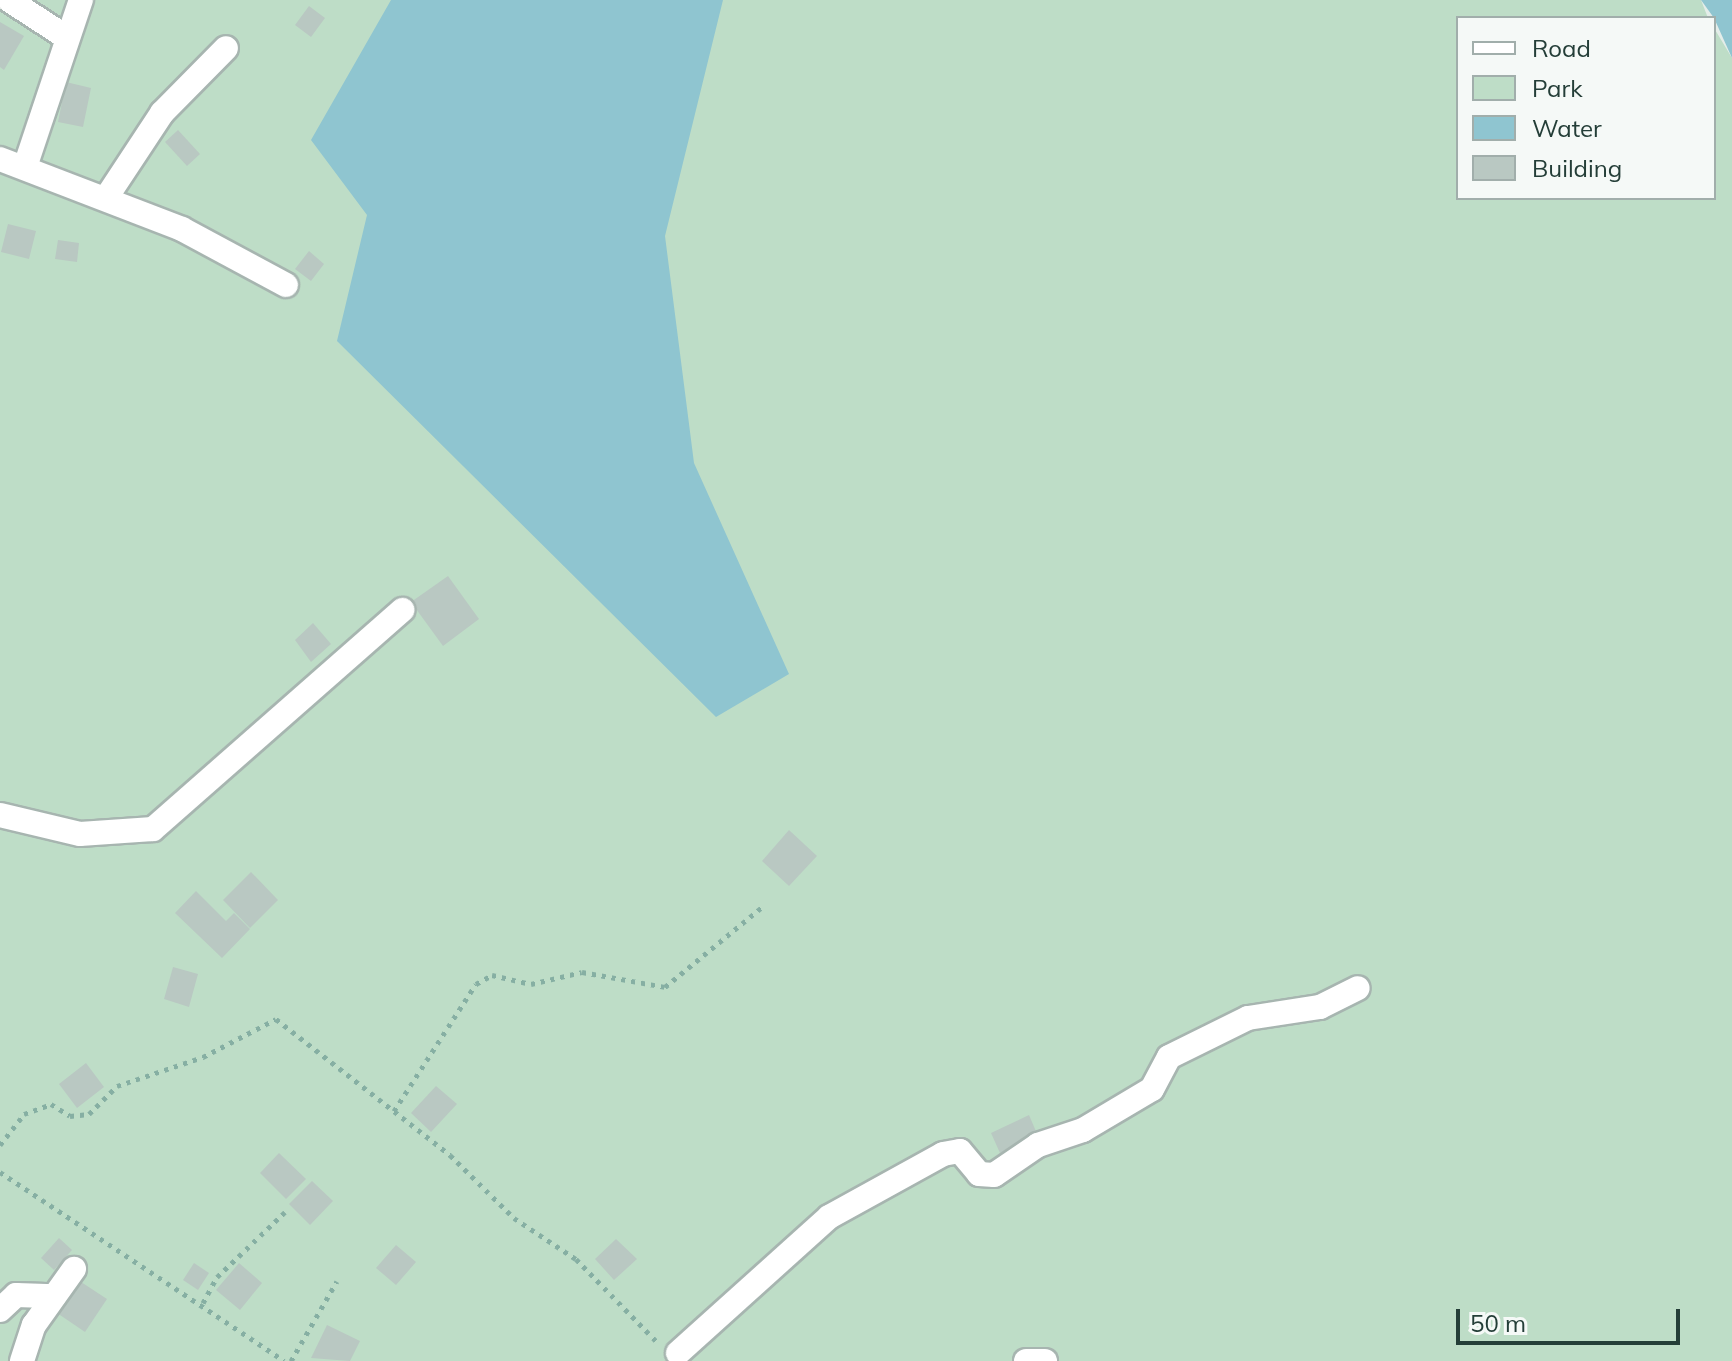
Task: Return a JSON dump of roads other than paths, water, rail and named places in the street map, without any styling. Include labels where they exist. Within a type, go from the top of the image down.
[{"type":"street","points":[[9,0],[66,37]]},
{"type":"street","points":[[26,164],[66,37],[81,0]]},
{"type":"street","points":[[106,198],[162,113],[226,48]]},
{"type":"street","points":[[0,159],[26,164],[106,198],[286,285]]},
{"type":"street","points":[[0,815],[80,834],[153,829],[402,610]]},
{"type":"street","points":[[672,1352],[829,1217],[943,1154],[960,1151],[979,1174],[994,1175],[1038,1145],[1083,1130],[1152,1089],[1169,1057],[1248,1018],[1320,1007],[1358,988]]},
{"type":"street","points":[[22,1361],[54,1296],[74,1269]]},
{"type":"street","points":[[0,1310],[16,1295],[54,1296]]},
{"type":"street","points":[[1026,1361],[1045,1361]]},
{"type":"water","points":[[391,0],[723,0],[665,236],[694,463],[789,674],[716,717],[337,341],[367,215],[311,140]]},
{"type":"water","points":[[1701,0],[1732,0],[1732,58],[1716,16],[1713,16]]}]
